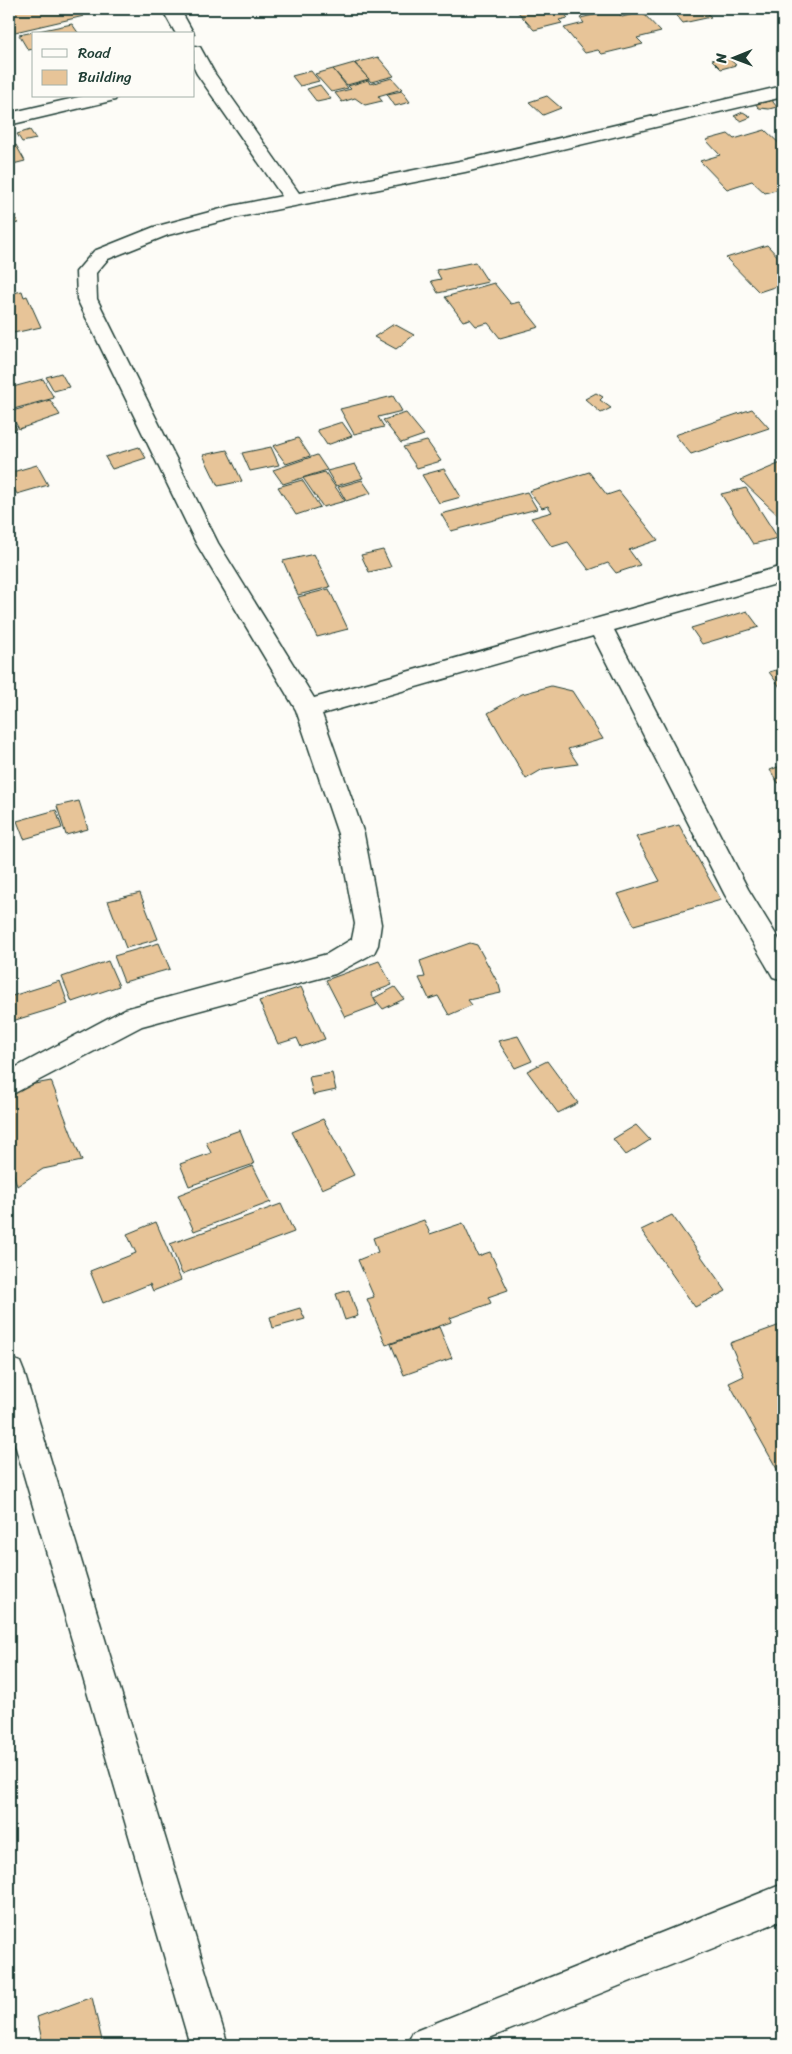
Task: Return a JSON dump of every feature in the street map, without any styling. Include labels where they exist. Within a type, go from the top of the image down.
[{"type":"street","points":[[172,9],[184,32]]},
{"type":"street","points":[[195,55],[200,75],[294,201]]},
{"type":"street","points":[[9,1084],[135,1017],[335,962],[365,946],[368,924],[351,834],[308,709],[207,543],[87,299],[86,272],[101,255],[161,231],[232,212],[464,166],[783,91]]},
{"type":"street","points":[[9,119],[99,98]]},
{"type":"street","points":[[308,709],[783,574]]},
{"type":"street","points":[[600,626],[738,894],[783,969]]},
{"type":"street","points":[[9,1372],[209,2045]]},
{"type":"street","points":[[426,2045],[783,1902]]},
{"type":"building","points":[[9,9],[79,9],[84,16],[15,32],[9,22]]},
{"type":"building","points":[[549,9],[552,13],[562,11],[568,18],[559,20],[562,23],[534,30],[517,11]]},
{"type":"building","points":[[585,9],[602,9],[603,11],[589,14]]},
{"type":"building","points":[[671,9],[719,9],[706,12],[711,17],[683,23]]},
{"type":"building","points":[[616,10],[622,17],[642,12],[661,32],[637,38],[643,44],[602,54],[598,50],[585,53],[564,28],[584,23],[580,18]]},
{"type":"building","points":[[72,24],[78,32],[33,32]]},
{"type":"building","points":[[32,32],[32,49],[28,50],[19,35]]},
{"type":"building","points":[[726,56],[736,65],[721,69],[712,60]]},
{"type":"building","points":[[378,57],[394,76],[371,82],[355,63]]},
{"type":"building","points":[[354,63],[369,79],[347,85],[333,69]]},
{"type":"building","points":[[333,69],[348,88],[331,92],[315,74]]},
{"type":"building","points":[[311,71],[319,81],[300,86],[292,76]]},
{"type":"building","points":[[392,78],[402,89],[378,96],[382,101],[365,105],[355,98],[342,102],[335,93],[351,89],[348,86],[368,80],[370,84]]},
{"type":"building","points":[[320,85],[331,99],[317,102],[307,89]]},
{"type":"building","points":[[402,91],[410,102],[395,106],[387,94]]},
{"type":"building","points":[[547,96],[561,108],[543,115],[529,102]]},
{"type":"building","points":[[773,99],[777,107],[769,109],[759,108],[753,101]]},
{"type":"building","points":[[743,112],[751,117],[741,121],[734,116]]},
{"type":"building","points":[[30,130],[36,139],[22,142],[17,134]]},
{"type":"building","points":[[765,130],[783,147],[783,188],[765,193],[752,181],[727,189],[700,161],[720,155],[706,140],[728,134],[734,139]]},
{"type":"building","points":[[16,145],[25,161],[9,165],[9,147]]},
{"type":"building","points":[[9,196],[18,223],[9,225]]},
{"type":"building","points":[[767,245],[783,262],[783,284],[759,292],[726,258]]},
{"type":"building","points":[[475,262],[488,282],[438,293],[431,281],[441,279],[436,270]]},
{"type":"building","points":[[494,283],[511,304],[519,302],[539,327],[500,338],[488,323],[476,326],[470,319],[463,321],[445,297]]},
{"type":"building","points":[[22,291],[24,297],[27,296],[41,327],[9,334],[9,294]]},
{"type":"building","points":[[394,324],[414,335],[396,349],[374,337]]},
{"type":"building","points":[[61,373],[69,387],[54,391],[46,377]]},
{"type":"building","points":[[43,379],[54,398],[10,410],[9,388]]},
{"type":"building","points":[[596,393],[603,397],[600,400],[611,408],[601,413],[585,399]]},
{"type":"building","points":[[393,396],[402,411],[378,417],[384,427],[354,434],[340,409]]},
{"type":"building","points":[[50,400],[60,415],[19,429],[9,412]]},
{"type":"building","points":[[752,409],[769,428],[691,454],[675,435]]},
{"type":"building","points":[[406,413],[424,435],[401,443],[383,420]]},
{"type":"building","points":[[9,416],[17,429],[9,433]]},
{"type":"building","points":[[342,422],[352,436],[327,445],[317,430]]},
{"type":"building","points":[[298,438],[310,456],[286,464],[273,446]]},
{"type":"building","points":[[427,441],[441,461],[417,468],[403,447]]},
{"type":"building","points":[[139,447],[146,458],[112,469],[105,457]]},
{"type":"building","points":[[271,447],[279,465],[250,471],[242,453]]},
{"type":"building","points":[[227,450],[242,481],[218,486],[203,455]]},
{"type":"building","points":[[317,455],[327,470],[283,484],[273,470]]},
{"type":"building","points":[[783,462],[783,520],[741,480]]},
{"type":"building","points":[[355,464],[363,478],[336,486],[327,471]]},
{"type":"building","points":[[37,465],[48,485],[17,494],[9,479],[9,473]]},
{"type":"building","points":[[444,469],[461,497],[439,503],[422,475]]},
{"type":"building","points":[[325,472],[345,501],[323,507],[303,478]]},
{"type":"building","points":[[589,472],[607,495],[619,491],[658,540],[629,550],[640,565],[616,573],[608,563],[589,570],[568,542],[552,547],[531,518],[552,512],[548,506],[542,508],[529,491]]},
{"type":"building","points":[[302,480],[320,507],[296,515],[278,487]]},
{"type":"building","points":[[362,480],[371,493],[346,501],[338,487]]},
{"type":"building","points":[[746,488],[778,538],[753,544],[721,494]]},
{"type":"building","points":[[527,492],[537,509],[451,531],[441,514]]},
{"type":"building","points":[[383,550],[391,567],[369,572],[361,555]]},
{"type":"building","points":[[314,554],[330,587],[298,595],[283,561]]},
{"type":"building","points":[[329,589],[348,629],[317,637],[298,597]]},
{"type":"building","points":[[747,611],[759,627],[702,644],[691,628]]},
{"type":"building","points":[[783,668],[783,691],[769,672]]},
{"type":"building","points":[[551,686],[572,691],[603,739],[568,749],[578,764],[543,769],[526,779],[488,713],[522,694]]},
{"type":"building","points":[[783,765],[783,781],[778,783],[770,770]]},
{"type":"building","points":[[79,801],[88,829],[66,835],[57,806]]},
{"type":"building","points":[[56,810],[62,828],[24,839],[17,821]]},
{"type":"building","points":[[679,825],[721,900],[634,925],[618,894],[660,881],[636,837]]},
{"type":"building","points":[[140,893],[158,939],[126,948],[108,901]]},
{"type":"building","points":[[159,943],[170,969],[124,982],[114,956]]},
{"type":"building","points":[[470,943],[477,945],[499,985],[501,993],[468,1000],[472,1005],[449,1015],[438,996],[429,999],[419,978],[425,977],[420,961]]},
{"type":"building","points":[[108,961],[119,986],[72,1002],[62,977]]},
{"type":"building","points":[[379,961],[392,985],[371,993],[377,1005],[345,1017],[326,980]]},
{"type":"building","points":[[60,981],[68,1004],[9,1022],[9,997]]},
{"type":"building","points":[[301,987],[325,1039],[301,1047],[297,1038],[278,1044],[259,1001]]},
{"type":"building","points":[[395,987],[404,999],[383,1009],[374,998]]},
{"type":"building","points":[[518,1036],[532,1061],[515,1068],[498,1041]]},
{"type":"building","points":[[547,1061],[578,1103],[558,1113],[527,1071]]},
{"type":"building","points":[[332,1073],[336,1090],[313,1095],[309,1077]]},
{"type":"building","points":[[51,1081],[82,1161],[43,1169],[17,1186],[9,1158],[9,1094],[13,1088]]},
{"type":"building","points":[[323,1119],[354,1175],[322,1189],[292,1132]]},
{"type":"building","points":[[636,1125],[650,1140],[626,1155],[613,1139]]},
{"type":"building","points":[[240,1130],[254,1164],[189,1186],[180,1164],[211,1153],[206,1142]]},
{"type":"building","points":[[253,1166],[271,1202],[194,1231],[178,1195]]},
{"type":"building","points":[[281,1204],[294,1232],[182,1274],[170,1244]]},
{"type":"building","points":[[672,1215],[726,1291],[695,1307],[641,1230]]},
{"type":"building","points":[[424,1220],[430,1234],[463,1223],[478,1256],[490,1252],[508,1290],[488,1297],[491,1303],[450,1318],[451,1322],[386,1345],[367,1299],[374,1297],[358,1260],[378,1252],[373,1238]]},
{"type":"building","points":[[156,1222],[181,1280],[153,1291],[150,1284],[103,1303],[90,1271],[136,1253],[127,1234]]},
{"type":"building","points":[[349,1290],[358,1316],[345,1320],[336,1294]]},
{"type":"building","points":[[300,1308],[305,1319],[273,1328],[270,1317]]},
{"type":"building","points":[[783,1324],[783,1480],[729,1383],[744,1376],[730,1343]]},
{"type":"building","points":[[439,1327],[452,1358],[404,1375],[391,1344]]},
{"type":"building","points":[[92,1997],[103,2045],[43,2045],[37,2017]]}]
